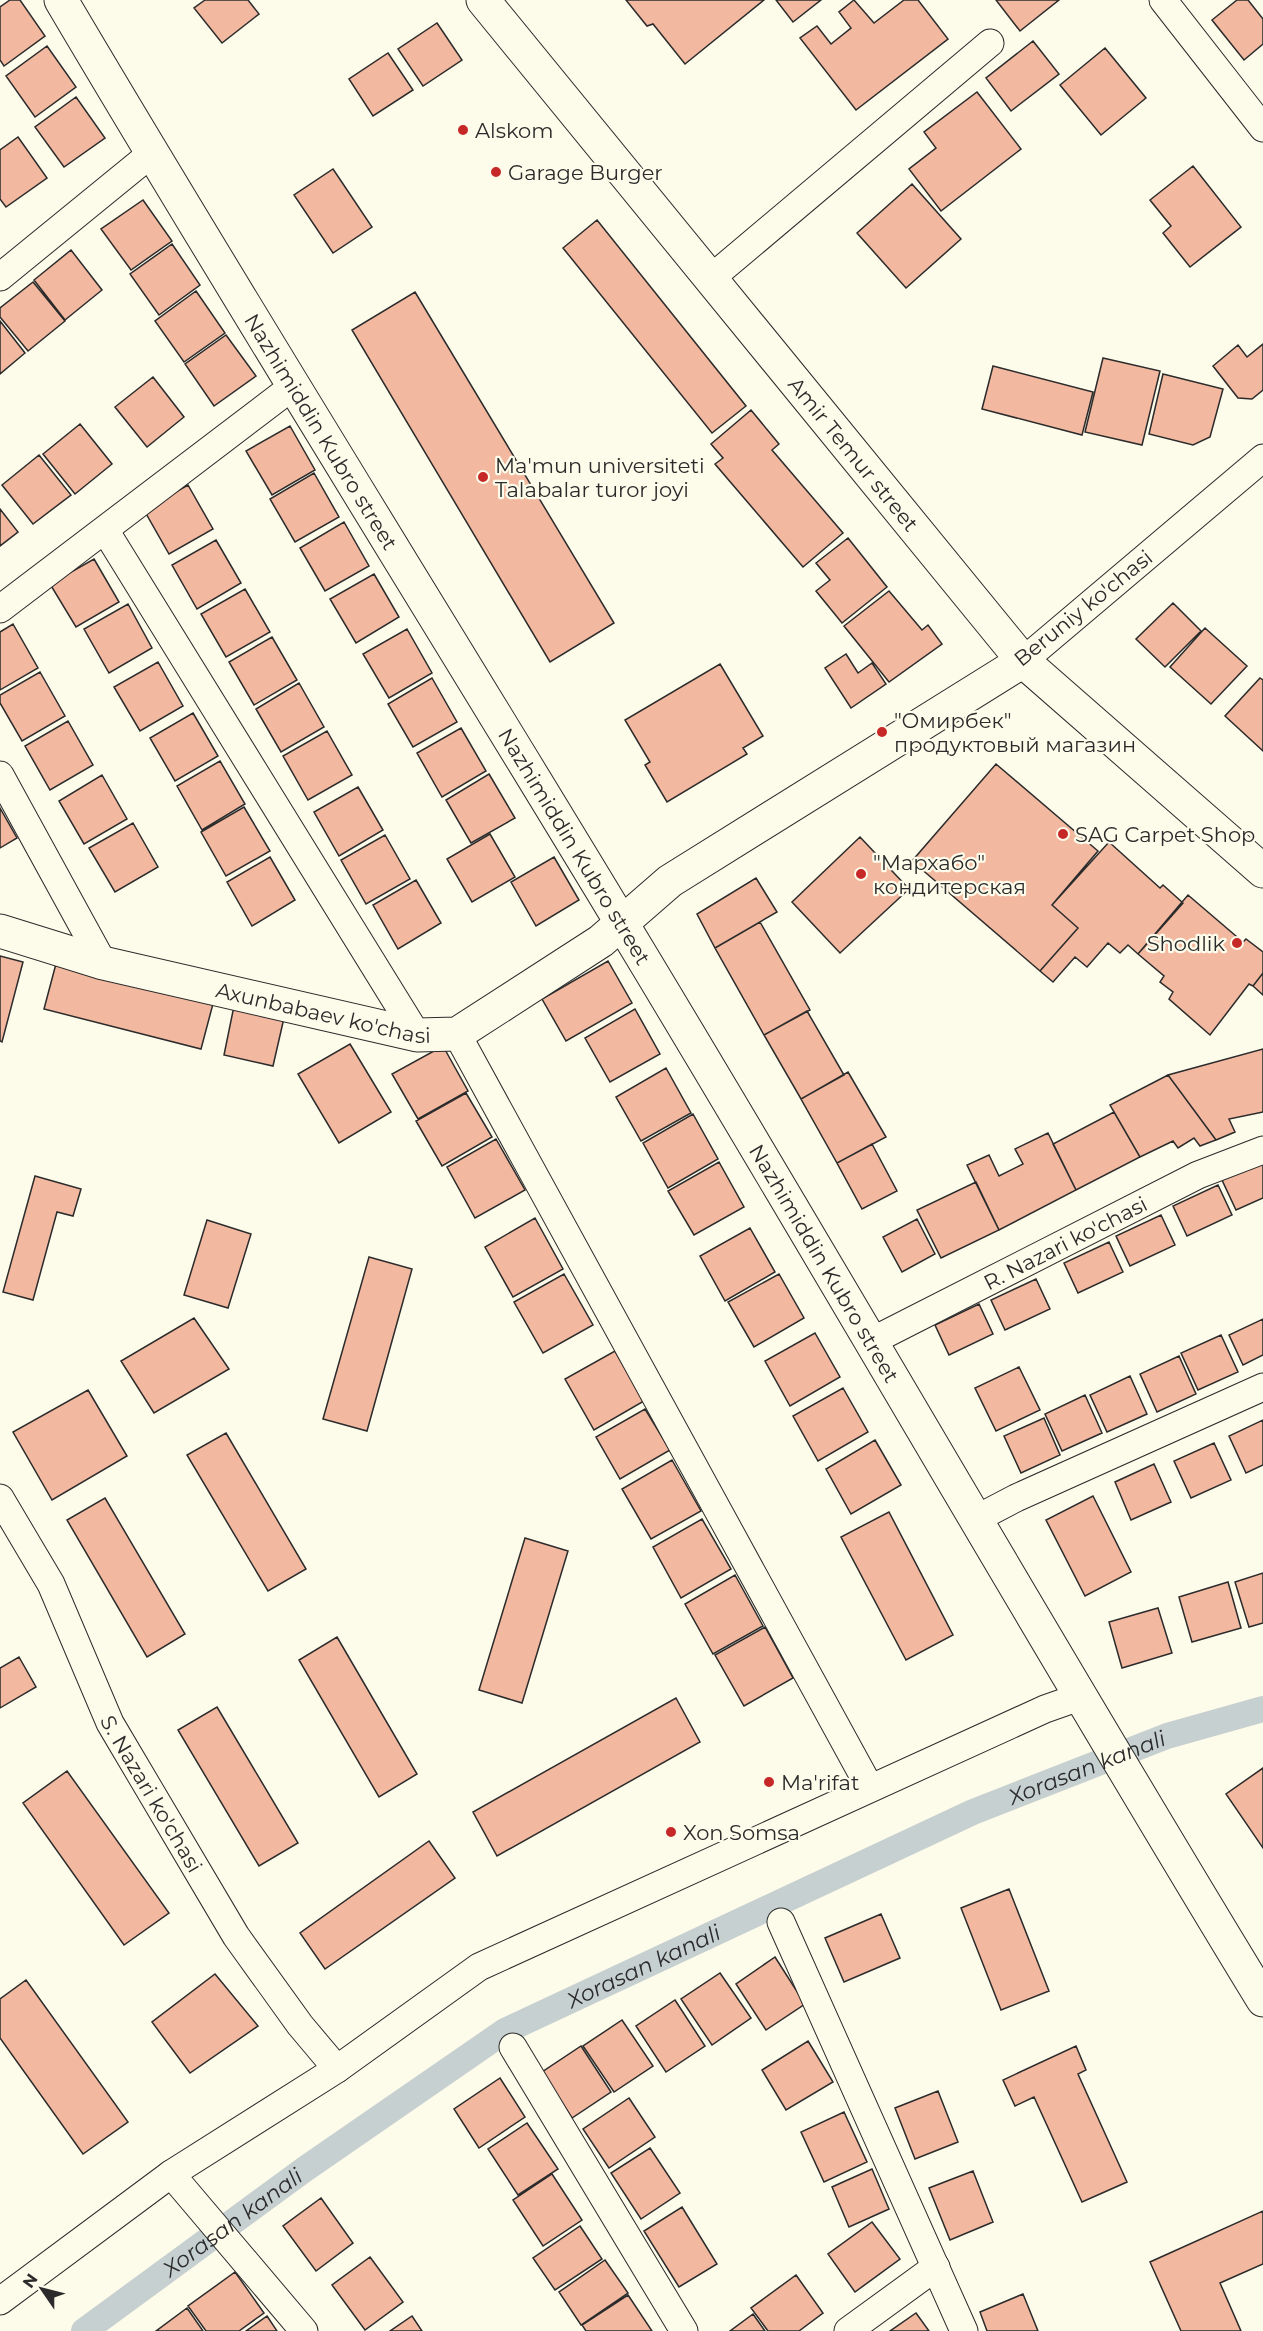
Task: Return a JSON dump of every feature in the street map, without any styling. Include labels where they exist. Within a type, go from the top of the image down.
[{"type":"main road","name":"Nazhimiddin Kubro street","points":[[61,0],[292,387],[622,923],[974,1520],[1082,1696],[1126,1776],[1263,2000]]},
{"type":"main road","name":"Amir Temur street","points":[[483,0],[1023,661],[1263,871]]},
{"type":"main road","name":"Beruniy ko'chasi","points":[[622,923],[670,881],[1023,661]]},
{"type":"main road","name":"Axunbabaev ko'chasi","points":[[0,931],[103,963],[417,1035],[457,1034],[601,941],[622,923]]},
{"type":"street","points":[[1163,0],[1263,128]]},
{"type":"street","points":[[711,279],[990,43]]},
{"type":"street","points":[[0,277],[152,153]]},
{"type":"street","points":[[0,609],[292,387]]},
{"type":"street","name":"Beruniy ko'chasi","points":[[1023,661],[1263,458]]},
{"type":"street","points":[[105,530],[417,1035]]},
{"type":"street","points":[[0,775],[103,963]]},
{"type":"street","points":[[457,1034],[870,1788]]},
{"type":"street","name":"R. Nazari ko'chasi","points":[[870,1342],[1198,1174],[1263,1150]]},
{"type":"street","points":[[974,1520],[1027,1493],[1263,1387]]},
{"type":"street","name":"S. Nazari ko'chasi","points":[[0,1498],[51,1584],[110,1723],[134,1764],[236,1936],[300,2025],[338,2069]]},
{"type":"street","points":[[0,2301],[171,2174],[338,2069],[479,1966],[1045,1709],[1082,1696]]},
{"type":"street","points":[[781,1922],[964,2331]]},
{"type":"street","points":[[513,2047],[684,2331]]},
{"type":"street","points":[[171,2174],[304,2331]]},
{"type":"street","points":[[848,2331],[936,2267]]},
{"type":"building","points":[[10,0],[20,0],[45,36],[4,66],[0,60],[0,7]]},
{"type":"building","points":[[205,0],[248,0],[259,14],[222,43],[194,8]]},
{"type":"building","points":[[626,0],[764,0],[685,64],[653,24],[647,26]]},
{"type":"building","points":[[776,0],[821,0],[793,22]]},
{"type":"building","points":[[854,0],[874,23],[904,0],[918,0],[948,39],[856,110],[800,38],[817,26],[831,44],[851,28],[839,12]]},
{"type":"building","points":[[996,0],[1059,0],[1020,31]]},
{"type":"building","points":[[1237,0],[1248,0],[1263,19],[1263,44],[1244,60],[1212,20]]},
{"type":"building","points":[[437,23],[462,60],[423,86],[398,49]]},
{"type":"building","points":[[1033,41],[1059,74],[1011,111],[986,78]]},
{"type":"building","points":[[47,46],[76,87],[35,117],[6,76]]},
{"type":"building","points":[[1105,48],[1146,98],[1101,135],[1060,85]]},
{"type":"building","points":[[388,53],[413,90],[373,116],[349,79]]},
{"type":"building","points":[[977,92],[1021,149],[941,211],[909,169],[936,148],[924,132]]},
{"type":"building","points":[[76,97],[105,138],[64,167],[35,127]]},
{"type":"building","points":[[18,137],[47,178],[6,207],[0,199],[0,150]]},
{"type":"building","points":[[1193,166],[1241,227],[1190,267],[1163,233],[1171,226],[1150,200]]},
{"type":"building","points":[[333,169],[372,227],[333,253],[294,195]]},
{"type":"building","points":[[912,184],[961,239],[906,288],[857,233]]},
{"type":"building","points":[[143,200],[172,241],[131,270],[101,229]]},
{"type":"building","points":[[597,220],[746,406],[712,433],[563,248]]},
{"type":"building","points":[[172,244],[200,285],[159,315],[130,274]]},
{"type":"building","points":[[71,250],[102,290],[65,320],[34,280]]},
{"type":"building","points":[[33,282],[65,321],[28,351],[0,317],[0,308]]},
{"type":"building","points":[[196,291],[225,333],[184,362],[155,321]]},
{"type":"building","name":"Ma'mun universiteti Talabalar turor joyi","points":[[415,292],[614,623],[550,662],[352,330]]},
{"type":"building","points":[[0,321],[25,353],[0,374]]},
{"type":"building","points":[[226,335],[256,376],[214,406],[185,364]]},
{"type":"building","points":[[1263,344],[1263,390],[1252,399],[1238,398],[1213,366],[1238,345],[1247,357]]},
{"type":"building","points":[[1103,358],[1160,371],[1142,445],[1085,432]]},
{"type":"building","points":[[993,366],[1093,392],[1082,435],[982,409]]},
{"type":"building","points":[[1163,374],[1223,389],[1210,437],[1193,445],[1149,434]]},
{"type":"building","points":[[153,377],[184,417],[147,447],[115,407]]},
{"type":"building","points":[[751,410],[779,444],[772,450],[843,533],[803,567],[715,464],[723,458],[711,444]]},
{"type":"building","points":[[80,424],[112,464],[75,494],[43,454]]},
{"type":"building","points":[[290,426],[315,470],[272,495],[246,451]]},
{"type":"building","points":[[39,455],[71,495],[33,524],[2,485]]},
{"type":"building","points":[[314,473],[339,517],[295,542],[270,499]]},
{"type":"building","points":[[188,485],[213,529],[169,554],[144,510]]},
{"type":"building","points":[[0,509],[18,532],[0,546]]},
{"type":"building","points":[[344,522],[369,566],[325,591],[300,548]]},
{"type":"building","points":[[848,538],[887,587],[842,623],[816,591],[830,580],[816,563]]},
{"type":"building","points":[[216,540],[241,583],[197,609],[172,565]]},
{"type":"building","points":[[94,559],[119,602],[76,627],[50,584]]},
{"type":"building","points":[[374,574],[399,617],[356,643],[330,599]]},
{"type":"building","points":[[245,589],[270,632],[226,657],[201,614]]},
{"type":"building","points":[[889,591],[922,630],[928,625],[942,644],[889,682],[844,626]]},
{"type":"building","points":[[1173,603],[1201,631],[1165,667],[1136,639]]},
{"type":"building","points":[[128,604],[152,648],[109,673],[84,629]]},
{"type":"building","points":[[13,624],[38,668],[0,690],[0,632]]},
{"type":"building","points":[[1205,628],[1247,666],[1211,704],[1170,667]]},
{"type":"building","points":[[407,629],[432,673],[389,698],[363,654]]},
{"type":"building","points":[[272,637],[297,680],[254,705],[229,662]]},
{"type":"building","points":[[846,654],[858,673],[872,663],[886,684],[851,708],[825,668]]},
{"type":"building","points":[[158,662],[183,706],[140,731],[114,687]]},
{"type":"building","points":[[720,664],[763,736],[743,748],[747,754],[667,802],[645,765],[650,762],[625,720]]},
{"type":"building","points":[[40,672],[65,716],[22,741],[0,703],[0,695]]},
{"type":"building","points":[[432,678],[457,722],[413,747],[388,704]]},
{"type":"building","points":[[1260,678],[1263,680],[1263,751],[1225,716]]},
{"type":"building","points":[[299,683],[324,727],[281,752],[256,709]]},
{"type":"building","points":[[193,713],[218,756],[175,781],[150,738]]},
{"type":"building","points":[[68,721],[93,765],[50,790],[25,746]]},
{"type":"building","points":[[461,728],[486,771],[442,797],[417,753]]},
{"type":"building","points":[[327,731],[352,775],[308,800],[283,756]]},
{"type":"building","points":[[220,761],[245,804],[202,830],[177,786]]},
{"type":"building","points":[[996,764],[1098,851],[1052,905],[1078,928],[1040,971],[912,861]]},
{"type":"building","points":[[489,774],[515,818],[471,843],[446,800]]},
{"type":"building","points":[[102,775],[127,819],[84,844],[59,801]]},
{"type":"building","points":[[358,787],[383,830],[339,856],[314,812]]},
{"type":"building","points":[[244,807],[270,851],[226,876],[201,832]]},
{"type":"building","points":[[0,808],[17,838],[0,848]]},
{"type":"building","points":[[133,823],[158,867],[115,892],[89,848]]},
{"type":"building","points":[[490,834],[515,877],[472,902],[447,859]]},
{"type":"building","points":[[385,835],[410,879],[366,904],[341,860]]},
{"type":"building","points":[[860,837],[909,889],[840,953],[792,902]]},
{"type":"building","points":[[1109,842],[1160,888],[1163,885],[1183,903],[1138,954],[1128,945],[1120,953],[1108,943],[1087,967],[1075,957],[1053,982],[1040,971],[1078,928],[1052,905]]},
{"type":"building","points":[[270,857],[295,900],[252,926],[227,882]]},
{"type":"building","points":[[554,857],[579,900],[536,926],[511,882]]},
{"type":"building","points":[[756,878],[777,912],[715,948],[697,914]]},
{"type":"building","points":[[416,880],[441,923],[398,949],[373,905]]},
{"type":"building","points":[[1188,895],[1243,942],[1246,939],[1263,952],[1263,973],[1253,986],[1249,984],[1210,1035],[1169,999],[1173,992],[1160,982],[1164,976],[1138,954]]},
{"type":"building","points":[[760,922],[810,1010],[764,1035],[715,948]]},
{"type":"building","points":[[0,956],[23,962],[2,1042],[0,1041]]},
{"type":"building","points":[[57,960],[214,1000],[201,1049],[44,1009]]},
{"type":"building","points":[[608,961],[632,1003],[566,1041],[542,999]]},
{"type":"building","points":[[1263,973],[1263,995],[1253,986]]},
{"type":"building","points":[[234,1006],[284,1018],[273,1066],[224,1055]]},
{"type":"building","points":[[635,1009],[660,1054],[610,1082],[585,1038]]},
{"type":"building","points":[[807,1011],[844,1075],[801,1099],[764,1035]]},
{"type":"building","points":[[350,1044],[391,1112],[339,1143],[298,1074]]},
{"type":"building","points":[[443,1046],[468,1091],[418,1119],[392,1074]]},
{"type":"building","points":[[1263,1049],[1263,1112],[1229,1119],[1235,1132],[1216,1140],[1168,1075]]},
{"type":"building","points":[[666,1068],[691,1113],[641,1141],[616,1097]]},
{"type":"building","points":[[848,1072],[886,1137],[837,1163],[801,1099]]},
{"type":"building","points":[[1168,1075],[1216,1140],[1200,1146],[1194,1138],[1178,1148],[1173,1141],[1140,1157],[1110,1105]]},
{"type":"building","points":[[466,1093],[492,1137],[442,1166],[416,1121]]},
{"type":"building","points":[[1114,1112],[1140,1157],[1076,1190],[1053,1144]]},
{"type":"building","points":[[693,1114],[718,1159],[668,1188],[643,1143]]},
{"type":"building","points":[[1048,1133],[1076,1190],[999,1230],[967,1165],[989,1155],[999,1176],[1023,1164],[1015,1149]]},
{"type":"building","points":[[496,1139],[525,1190],[475,1218],[447,1167]]},
{"type":"building","points":[[872,1144],[897,1191],[862,1209],[837,1163]]},
{"type":"building","points":[[1263,1161],[1263,1198],[1236,1210],[1222,1180]]},
{"type":"building","points":[[719,1162],[744,1207],[694,1235],[668,1191]]},
{"type":"building","points":[[35,1176],[81,1189],[73,1216],[57,1212],[33,1300],[3,1292]]},
{"type":"building","points":[[976,1182],[999,1230],[941,1258],[917,1210]]},
{"type":"building","points":[[1218,1185],[1232,1215],[1187,1236],[1173,1206]]},
{"type":"building","points":[[1161,1215],[1175,1245],[1130,1266],[1116,1236]]},
{"type":"building","points":[[535,1218],[563,1269],[513,1297],[485,1247]]},
{"type":"building","points":[[917,1219],[935,1254],[902,1272],[883,1237]]},
{"type":"building","points":[[207,1220],[251,1234],[228,1308],[184,1295]]},
{"type":"building","points":[[750,1228],[775,1272],[725,1301],[700,1256]]},
{"type":"building","points":[[1109,1242],[1123,1272],[1078,1293],[1064,1263]]},
{"type":"building","points":[[369,1257],[412,1269],[367,1431],[323,1419]]},
{"type":"building","points":[[564,1274],[593,1325],[543,1353],[514,1302]]},
{"type":"building","points":[[779,1274],[804,1318],[754,1347],[728,1302]]},
{"type":"building","points":[[1036,1279],[1050,1309],[1005,1330],[991,1300]]},
{"type":"building","points":[[979,1304],[993,1334],[949,1355],[935,1325]]},
{"type":"building","points":[[194,1318],[229,1369],[154,1413],[121,1361]]},
{"type":"building","points":[[1263,1319],[1263,1355],[1243,1365],[1229,1335]]},
{"type":"building","points":[[815,1333],[840,1377],[790,1406],[765,1361]]},
{"type":"building","points":[[1221,1335],[1238,1372],[1198,1390],[1181,1353]]},
{"type":"building","points":[[615,1351],[644,1401],[594,1430],[565,1379]]},
{"type":"building","points":[[1179,1356],[1196,1394],[1157,1412],[1140,1374]]},
{"type":"building","points":[[1019,1367],[1040,1410],[996,1431],[975,1388]]},
{"type":"building","points":[[1130,1376],[1147,1414],[1107,1432],[1090,1395]]},
{"type":"building","points":[[843,1388],[868,1432],[818,1461],[793,1416]]},
{"type":"building","points":[[88,1390],[127,1456],[52,1500],[13,1432]]},
{"type":"building","points":[[1085,1395],[1102,1433],[1062,1451],[1045,1414]]},
{"type":"building","points":[[645,1409],[670,1450],[620,1479],[596,1437]]},
{"type":"building","points":[[1044,1418],[1060,1455],[1021,1473],[1004,1436]]},
{"type":"building","points":[[1263,1420],[1263,1465],[1246,1473],[1229,1436]]},
{"type":"building","points":[[226,1433],[306,1569],[268,1591],[187,1455]]},
{"type":"building","points":[[875,1440],[901,1485],[851,1514],[826,1469]]},
{"type":"building","points":[[1214,1443],[1231,1480],[1191,1498],[1174,1461]]},
{"type":"building","points":[[672,1460],[701,1511],[651,1539],[622,1489]]},
{"type":"building","points":[[1154,1464],[1171,1502],[1131,1520],[1115,1482]]},
{"type":"building","points":[[1093,1496],[1131,1572],[1085,1596],[1046,1520]]},
{"type":"building","points":[[105,1498],[185,1634],[147,1657],[67,1520]]},
{"type":"building","points":[[889,1512],[953,1635],[906,1660],[841,1537]]},
{"type":"building","points":[[702,1519],[731,1569],[681,1598],[653,1547]]},
{"type":"building","points":[[525,1538],[568,1551],[522,1703],[479,1690]]},
{"type":"building","points":[[1263,1573],[1263,1623],[1249,1627],[1235,1582]]},
{"type":"building","points":[[735,1575],[763,1626],[713,1654],[685,1604]]},
{"type":"building","points":[[1228,1582],[1241,1628],[1192,1642],[1179,1597]]},
{"type":"building","points":[[1158,1608],[1172,1653],[1122,1668],[1109,1622]]},
{"type":"building","points":[[765,1627],[793,1678],[744,1706],[715,1655]]},
{"type":"building","points":[[337,1637],[417,1774],[379,1797],[299,1660]]},
{"type":"building","points":[[19,1657],[36,1687],[0,1708],[0,1668]]},
{"type":"building","points":[[676,1698],[700,1742],[497,1856],[473,1812]]},
{"type":"building","points":[[217,1707],[298,1843],[259,1866],[178,1730]]},
{"type":"building","points":[[1263,1768],[1263,1848],[1226,1794]]},
{"type":"building","points":[[67,1771],[169,1913],[124,1945],[23,1803]]},
{"type":"building","points":[[429,1841],[455,1878],[325,1969],[300,1933]]},
{"type":"building","points":[[1009,1889],[1049,1991],[1001,2010],[961,1908]]},
{"type":"building","points":[[881,1914],[900,1958],[844,1982],[825,1938]]},
{"type":"building","points":[[775,1957],[805,2004],[766,2030],[736,1984]]},
{"type":"building","points":[[720,1973],[751,2018],[712,2045],[681,1999]]},
{"type":"building","points":[[215,1974],[258,2026],[190,2073],[152,2022]]},
{"type":"building","points":[[26,1980],[128,2122],[83,2154],[0,2038],[0,1999]]},
{"type":"building","points":[[675,2000],[705,2046],[666,2072],[636,2026]]},
{"type":"building","points":[[622,2020],[653,2066],[614,2092],[583,2046]]},
{"type":"building","points":[[808,2041],[833,2082],[786,2110],[762,2070]]},
{"type":"building","points":[[581,2046],[611,2092],[572,2118],[542,2072]]},
{"type":"building","points":[[1076,2046],[1086,2070],[1078,2074],[1127,2182],[1082,2202],[1034,2097],[1015,2106],[1003,2080]]},
{"type":"building","points":[[500,2078],[525,2117],[479,2148],[454,2109]]},
{"type":"building","points":[[938,2091],[958,2142],[915,2159],[895,2108]]},
{"type":"building","points":[[629,2098],[655,2137],[609,2168],[583,2129]]},
{"type":"building","points":[[844,2112],[867,2162],[824,2182],[801,2132]]},
{"type":"building","points":[[527,2123],[558,2169],[518,2195],[488,2149]]},
{"type":"building","points":[[650,2148],[680,2193],[641,2219],[611,2173]]},
{"type":"building","points":[[872,2169],[889,2209],[849,2227],[832,2187]]},
{"type":"building","points":[[973,2171],[993,2222],[950,2240],[929,2188]]},
{"type":"building","points":[[552,2174],[582,2220],[543,2246],[513,2200]]},
{"type":"building","points":[[321,2198],[353,2243],[316,2271],[283,2226]]},
{"type":"building","points":[[682,2207],[717,2264],[679,2287],[644,2231]]},
{"type":"building","points":[[1263,2211],[1263,2264],[1220,2283],[1241,2331],[1181,2331],[1150,2262]]},
{"type":"building","points":[[872,2222],[900,2259],[855,2292],[828,2254]]},
{"type":"building","points":[[580,2226],[602,2259],[555,2290],[533,2258]]},
{"type":"building","points":[[370,2257],[403,2302],[365,2330],[332,2285]]},
{"type":"building","points":[[605,2260],[628,2293],[581,2325],[559,2292]]},
{"type":"building","points":[[235,2272],[264,2313],[239,2331],[206,2331],[188,2306]]},
{"type":"building","points":[[796,2275],[823,2313],[799,2331],[768,2331],[751,2308]]},
{"type":"building","points":[[1023,2294],[1038,2331],[987,2331],[980,2312]]},
{"type":"building","points":[[628,2295],[652,2331],[586,2331],[582,2325]]},
{"type":"building","points":[[187,2308],[203,2331],[156,2331]]},
{"type":"building","points":[[916,2313],[929,2331],[890,2331]]},
{"type":"building","points":[[753,2314],[765,2331],[730,2331]]},
{"type":"building","points":[[267,2316],[277,2331],[246,2331]]},
{"type":"building","points":[[412,2316],[422,2331],[390,2331]]},
{"type":"waterway","name":"Xorasan kanali","points":[[84,2331],[305,2169],[505,2031],[973,1812],[1167,1736],[1263,1709]]},
{"type":"place","name":"Alskom","points":[[463,130]]},
{"type":"place","name":"Garage Burger","points":[[496,172]]},
{"type":"place","name":"Ma'mun universiteti Talabalar turor joyi","points":[[483,477]]},
{"type":"place","name":"\"Омирбек\" продуктовый магазин","points":[[882,732]]},
{"type":"place","name":"SAG Carpet Shop","points":[[1063,834]]},
{"type":"place","name":"\"Мархабо\" кондитерская","points":[[861,874]]},
{"type":"place","name":"Shodlik","points":[[1237,943]]},
{"type":"place","name":"Ma'rifat","points":[[769,1782]]},
{"type":"place","name":"Xon Somsa","points":[[671,1832]]}]
